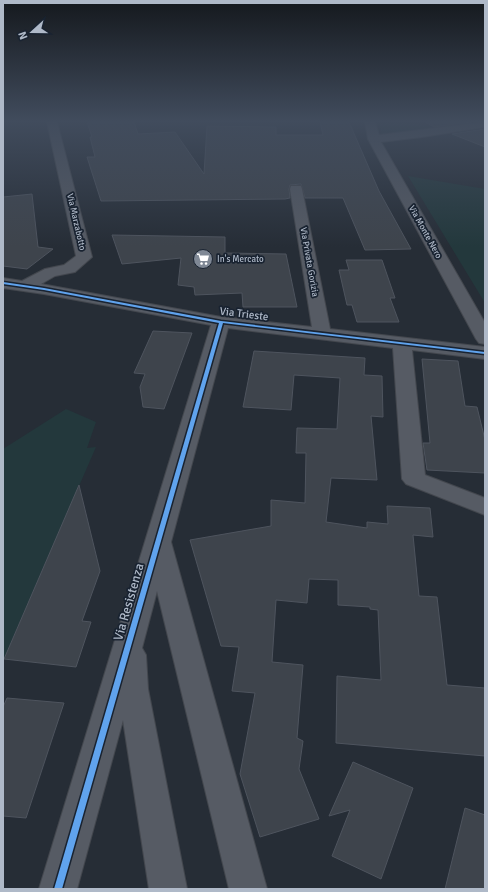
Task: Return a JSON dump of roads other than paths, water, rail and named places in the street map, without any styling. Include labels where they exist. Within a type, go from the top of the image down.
[{"type":"street","name":"Via Marzabotto","points":[[62,164],[84,257],[69,269]]},
{"type":"street","name":"Via Monte Nero","points":[[388,164],[485,339]]},
{"type":"street","name":"Via Privata Gorizia","points":[[296,189],[322,334]]},
{"type":"street","points":[[24,286],[50,272],[69,269],[74,275],[68,293]]},
{"type":"street","name":"Via Trieste","points":[[3,283],[68,293],[221,322],[485,353]]},
{"type":"street","name":"Via Resistenza","points":[[58,889],[221,322]]},
{"type":"street","points":[[402,343],[414,479],[485,507]]},
{"type":"street","points":[[158,542],[248,889]]},
{"type":"street","name":"Via Resistenza","points":[[130,639],[133,689],[168,889]]},
{"type":"place","name":"In's Mercato","points":[[203,259]]}]
